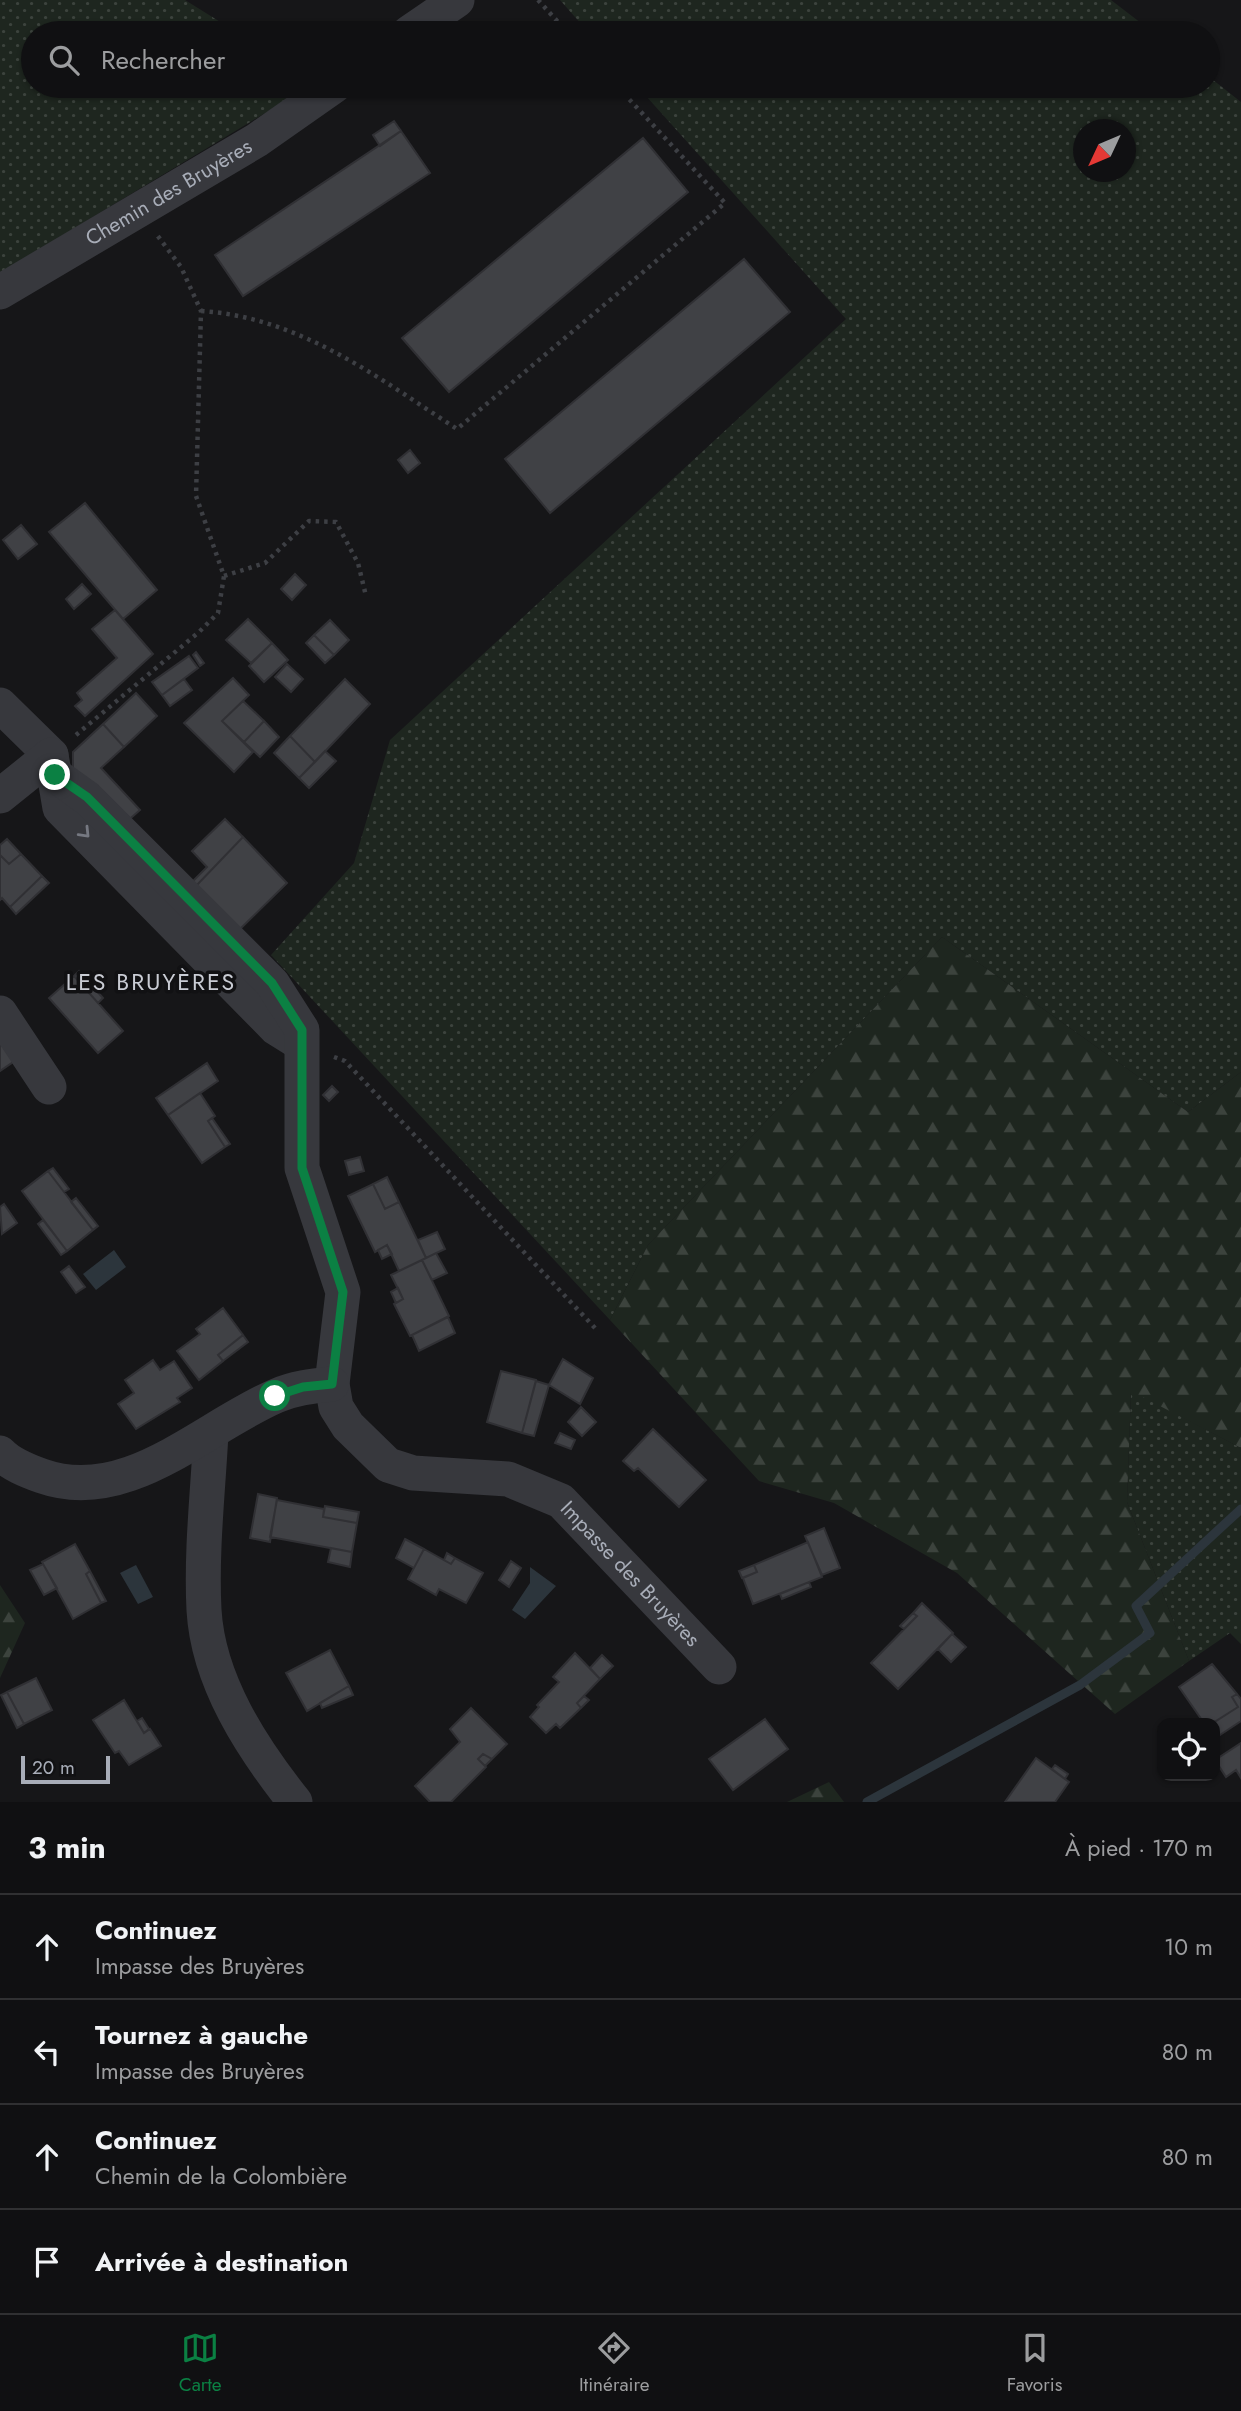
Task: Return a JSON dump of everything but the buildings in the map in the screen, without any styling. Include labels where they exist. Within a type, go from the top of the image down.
[{"type":"street","points":[[426,21],[457,0]]},
{"type":"street","name":"Chemin des Bruyères","points":[[0,292],[257,140],[317,98]]},
{"type":"street","points":[[0,705],[53,765],[60,808],[276,1028],[304,1045]]},
{"type":"street","points":[[0,796],[53,765]]},
{"type":"street","points":[[0,1013],[49,1087]]},
{"type":"street","name":"Impasse des Bruyères","points":[[304,1045],[302,1168],[343,1292],[332,1384],[336,1407],[348,1426],[388,1465],[413,1474],[508,1479],[561,1501],[719,1667]]},
{"type":"street","points":[[0,1453],[33,1473],[64,1484],[100,1482],[130,1474],[211,1433],[275,1396],[303,1387],[332,1384]]},
{"type":"street","points":[[211,1433],[204,1612],[212,1655],[246,1732],[295,1802]]},
{"type":"path","points":[[538,0],[558,21]]},
{"type":"path","points":[[201,311],[229,313],[299,333],[457,429],[725,203],[628,98]]},
{"type":"path","points":[[53,765],[150,672],[218,613],[224,576],[197,496],[201,311],[181,267],[139,212]]},
{"type":"path","points":[[224,576],[265,563],[309,521],[336,522],[358,563],[366,596]]},
{"type":"path","points":[[304,1045],[345,1061],[595,1328]]},
{"type":"green space","points":[[0,0],[185,0],[219,21],[21,21],[21,98],[290,98],[0,273]]},
{"type":"green space","points":[[560,0],[1111,0],[1138,21],[578,21]]},
{"type":"green space","points":[[1220,85],[1241,102],[1241,1072],[1188,1112],[942,937],[648,1245],[610,1320],[271,955],[354,863],[390,740],[846,319],[648,98],[1220,98]]},
{"type":"green space","points":[[942,937],[1188,1112],[1241,1072],[1241,1448],[1131,1391],[1127,1502],[1189,1661],[1115,1714],[957,1573],[834,1503],[759,1481],[610,1320],[648,1245]]},
{"type":"green space","points":[[1131,1390],[1241,1448],[1241,1644],[1230,1633],[1189,1661],[1127,1502]]},
{"type":"green space","points":[[0,1585],[25,1623],[0,1678]]},
{"type":"green space","points":[[829,1782],[844,1802],[787,1802]]},
{"type":"shaded area","points":[[114,1250],[126,1267],[96,1290],[83,1274]]},
{"type":"shaded area","points":[[136,1565],[153,1597],[138,1604],[120,1573]]},
{"type":"shaded area","points":[[530,1567],[556,1586],[525,1619],[512,1610],[530,1583]]},
{"type":"waterway","points":[[867,1802],[1080,1685],[1150,1633],[1136,1606],[1241,1509]]},
{"type":"district","name":"LES BRUYÈRES","points":[[151,982]]},
{"type":"route","points":[[55,775],[87,797],[272,983],[302,1030],[302,1168],[343,1292],[332,1384],[303,1387],[275,1396]]}]
